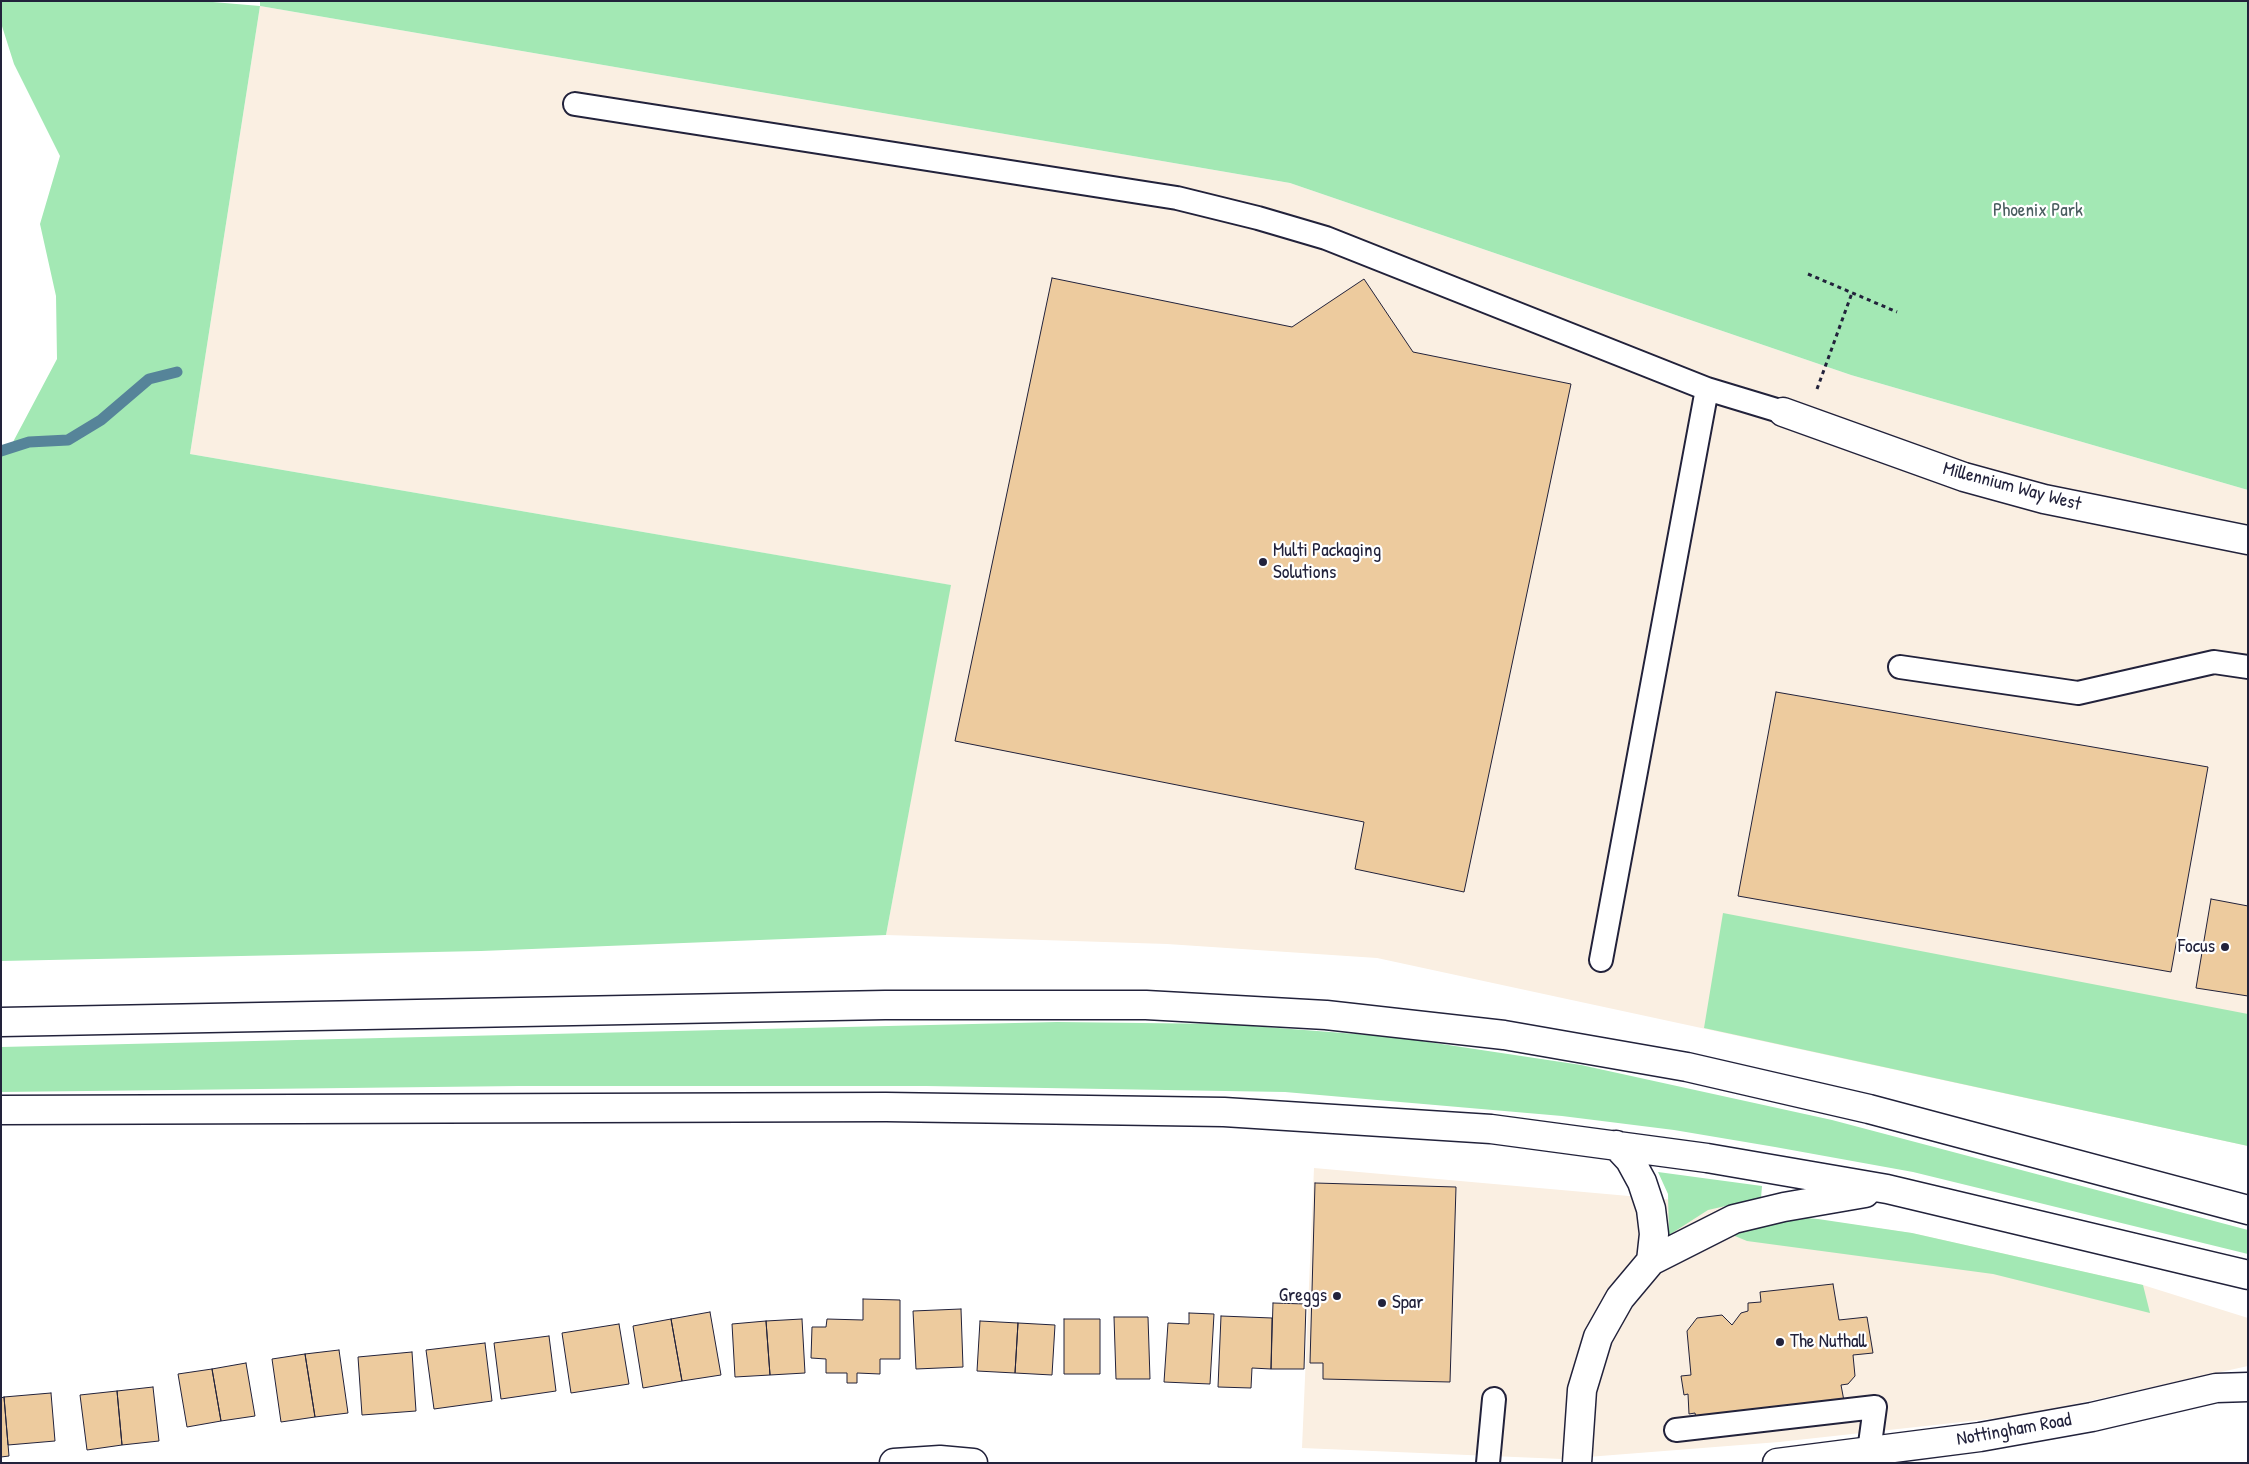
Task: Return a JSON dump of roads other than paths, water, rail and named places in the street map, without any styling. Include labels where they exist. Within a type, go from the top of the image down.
[{"type":"main road","name":"Millennium Way West","points":[[1794,416],[1964,477],[2044,499],[2248,540]]},
{"type":"main road","points":[[1,1022],[885,1005],[1146,1005],[1326,1015],[1504,1034],[1686,1067],[1868,1109],[2248,1210]]},
{"type":"main road","points":[[1,1110],[886,1107],[1224,1112],[1491,1129],[1707,1158],[1887,1189],[2248,1275]]},
{"type":"main road","points":[[1616,1145],[1630,1160],[1642,1182],[1651,1209],[1654,1234],[1651,1261]]},
{"type":"main road","points":[[1577,1463],[1582,1390],[1598,1337],[1620,1298],[1651,1261],[1734,1219],[1784,1207],[1887,1189]]},
{"type":"main road","name":"Nottingham Road","points":[[1777,1463],[1980,1437],[2092,1417],[2216,1388],[2248,1387]]},
{"type":"main road","points":[[894,1463],[974,1463]]},
{"type":"lane","points":[[575,104],[1176,198],[1258,218],[1334,241],[1707,389],[1794,416]]},
{"type":"lane","points":[[1600,960],[1707,389]]},
{"type":"lane","points":[[1900,667],[2078,693],[2214,662],[2248,667]]},
{"type":"lane","points":[[1488,1463],[1494,1399]]},
{"type":"lane","points":[[1676,1430],[1875,1407],[1869,1451]]},
{"type":"waterway","points":[[1,451],[29,442],[68,440],[101,420],[149,379],[177,372]]},
{"type":"place","name":"Multi Packaging Solutions","points":[[1263,562]]},
{"type":"place","name":"Focus","points":[[2225,947]]},
{"type":"place","name":"Greggs","points":[[1337,1296]]},
{"type":"place","name":"Spar","points":[[1382,1303]]},
{"type":"place","name":"The Nuthall","points":[[1780,1342]]},
{"type":"park label","name":"Phoenix Park","points":[[2038,211]]}]
